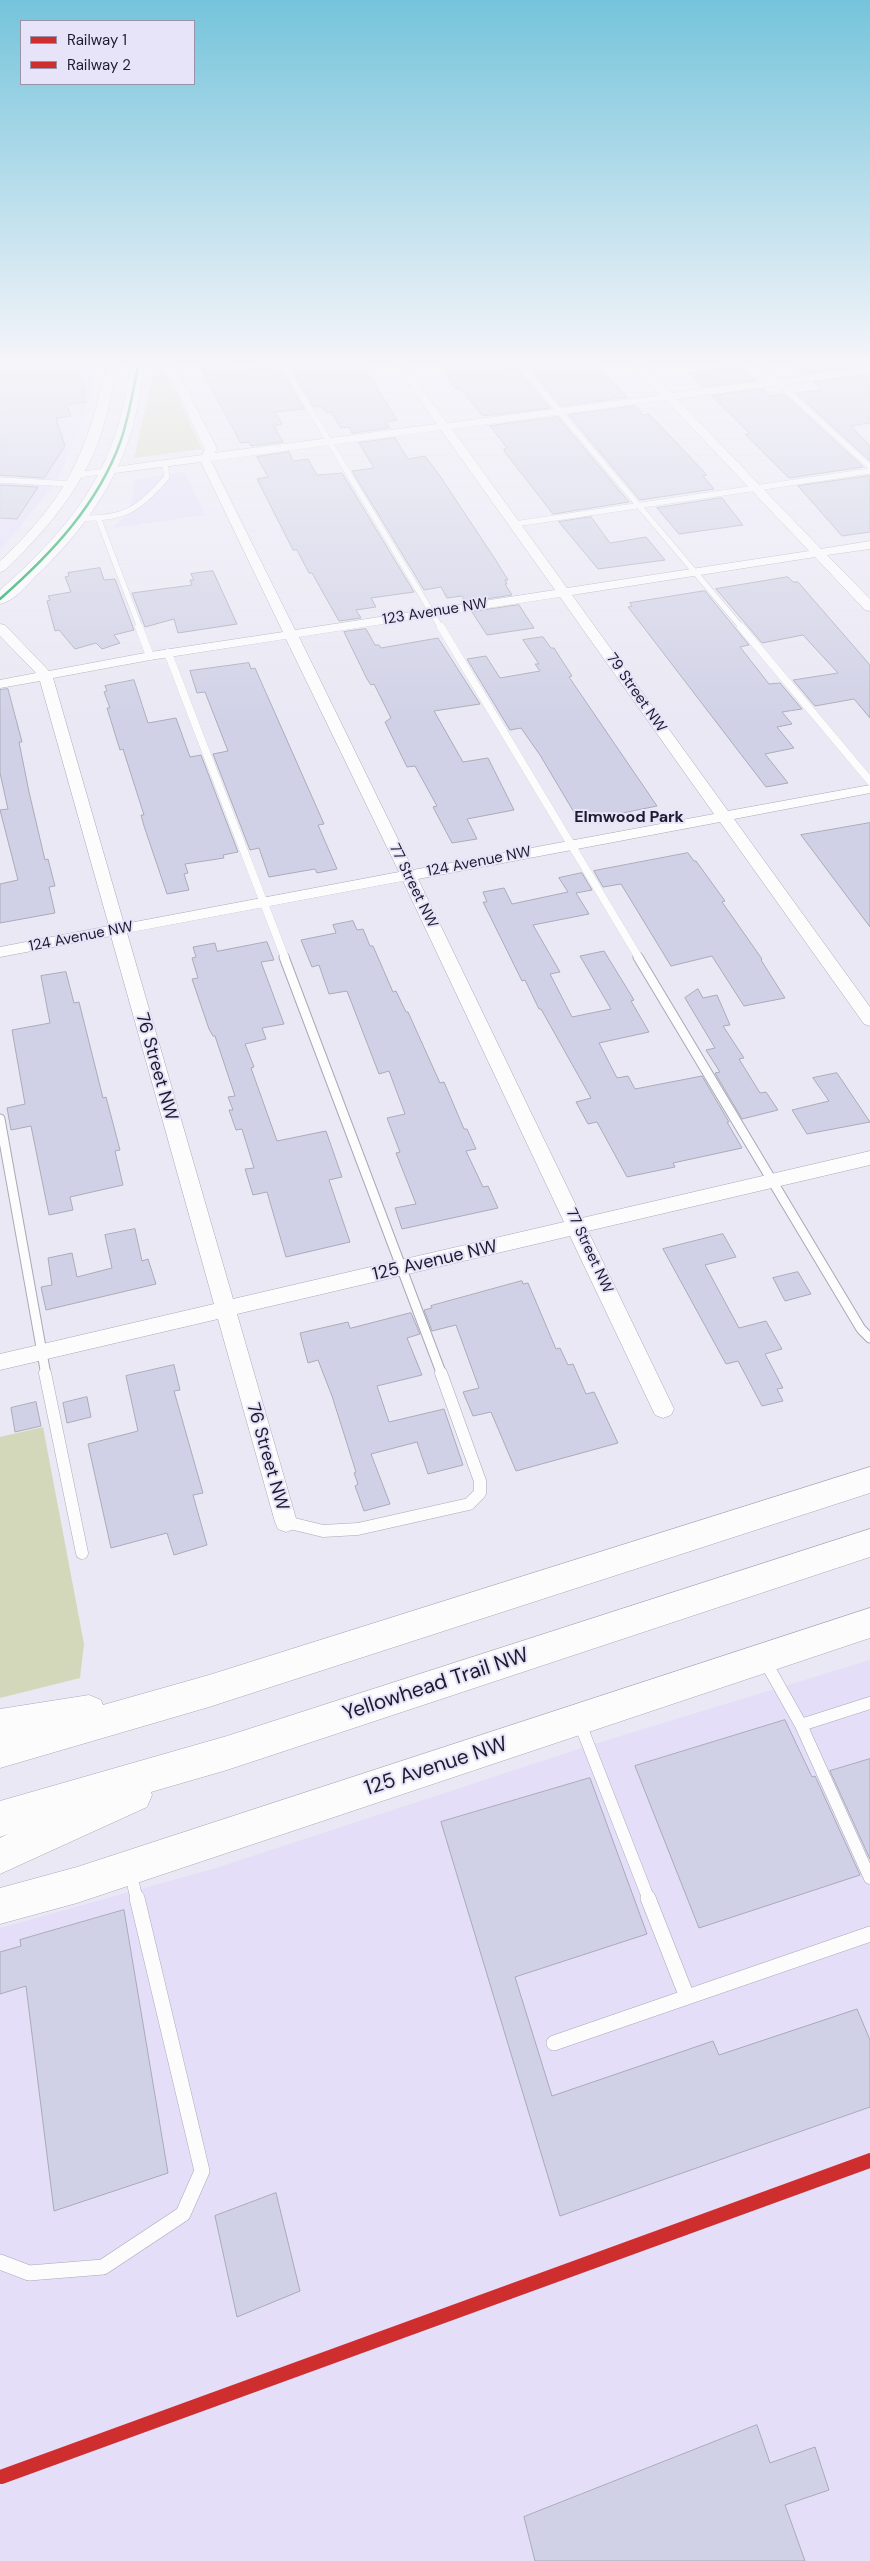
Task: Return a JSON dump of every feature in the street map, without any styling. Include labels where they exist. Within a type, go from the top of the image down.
[{"type":"main road","points":[[0,600],[55,546],[77,518],[98,486]]},
{"type":"main road","points":[[0,1751],[209,1691],[868,1480]]},
{"type":"main road","name":"Yellowhead Trail NW","points":[[0,1819],[227,1754],[870,1542]]},
{"type":"main road","name":"125 Avenue NW","points":[[0,1906],[129,1868],[870,1624]]},
{"type":"main road","points":[[0,1725],[209,1691]]},
{"type":"main road","points":[[0,1856],[227,1754]]},
{"type":"street","points":[[0,568],[43,523],[70,486]]},
{"type":"street","name":"77 Street NW","points":[[217,486],[253,562],[291,634],[408,875],[663,1409]]},
{"type":"street","name":"79 Street NW","points":[[487,486],[870,1020]]},
{"type":"street","points":[[754,486],[870,607]]},
{"type":"street","name":"123 Avenue NW","points":[[0,684],[45,674],[168,653],[870,545]]},
{"type":"street","name":"76 Street NW","points":[[0,628],[45,674],[286,1522]]},
{"type":"street","name":"124 Avenue NW","points":[[0,952],[870,789]]},
{"type":"street","name":"125 Avenue NW","points":[[0,1362],[870,1158]]},
{"type":"lane","points":[[77,518],[99,520],[129,513],[140,508],[160,486]]},
{"type":"lane","points":[[355,486],[861,1329],[870,1338]]},
{"type":"lane","points":[[621,486],[870,781]]},
{"type":"lane","points":[[515,524],[773,486]]},
{"type":"lane","points":[[99,520],[150,656]]},
{"type":"lane","points":[[168,653],[403,1268],[480,1481],[480,1492],[469,1504],[358,1529],[324,1531],[286,1522]]},
{"type":"lane","points":[[0,1119],[41,1352],[82,1553]]},
{"type":"lane","points":[[764,1659],[801,1726],[870,1878]]},
{"type":"lane","points":[[801,1726],[870,1703]]},
{"type":"lane","points":[[578,1719],[687,1997]]},
{"type":"lane","points":[[0,2262],[29,2273],[103,2267],[182,2214],[202,2170],[129,1868]]},
{"type":"lane","points":[[554,2043],[870,1934]]},
{"type":"shaded area","points":[[0,486],[53,486],[0,551]]},
{"type":"shaded area","points":[[134,486],[191,486],[205,515],[112,528],[129,513]]},
{"type":"shaded area","points":[[870,1660],[870,2102],[498,2235],[870,2103],[870,2561],[0,2561],[0,1928],[216,1868],[591,1745]]},
{"type":"green space","points":[[43,1427],[84,1644],[80,1678],[0,1698],[0,1437]]},
{"type":"building","points":[[0,486],[38,487],[17,519],[0,518]]},
{"type":"building","points":[[260,486],[350,486],[414,592],[371,598],[376,607],[356,610],[361,618],[339,621],[312,573],[309,573],[297,550],[293,550]]},
{"type":"building","points":[[361,486],[446,486],[508,580],[505,580],[507,584],[505,584],[512,595],[466,602],[462,596],[447,598],[441,587],[424,590]]},
{"type":"building","points":[[531,486],[615,486],[629,502],[553,514]]},
{"type":"building","points":[[628,486],[711,486],[714,489],[640,500]]},
{"type":"building","points":[[798,486],[870,486],[870,532],[842,536]]},
{"type":"building","points":[[722,498],[743,525],[679,534],[657,508]]},
{"type":"building","points":[[591,517],[610,543],[646,537],[665,560],[598,569],[559,522]]},
{"type":"building","points":[[100,568],[104,580],[115,579],[134,630],[114,635],[120,643],[102,649],[96,643],[75,649],[59,630],[55,631],[47,601],[50,600],[48,596],[71,592],[65,577],[69,576],[68,573]]},
{"type":"building","points":[[213,571],[237,624],[178,633],[174,619],[145,627],[132,593],[192,585],[190,580],[194,580],[191,574]]},
{"type":"building","points":[[788,577],[793,582],[798,582],[870,665],[870,718],[854,699],[815,706],[793,680],[838,673],[803,635],[762,643],[716,589]]},
{"type":"building","points":[[705,591],[749,645],[740,647],[769,684],[780,683],[802,709],[782,712],[792,724],[777,727],[794,748],[765,754],[788,783],[766,787],[628,607],[632,606],[630,603]]},
{"type":"building","points":[[519,605],[534,628],[487,635],[472,612]]},
{"type":"building","points":[[366,629],[375,645],[379,645],[381,648],[438,638],[480,704],[434,711],[463,762],[488,758],[514,810],[467,819],[477,839],[452,843],[433,807],[437,806],[415,766],[407,767],[385,722],[391,718],[374,684],[371,685],[367,679],[344,632]]},
{"type":"building","points":[[543,637],[551,648],[554,648],[572,676],[569,677],[657,806],[583,821],[581,818],[578,819],[540,755],[521,728],[510,730],[467,659],[486,656],[500,678],[540,671],[535,664],[539,664],[523,640]]},
{"type":"building","points":[[249,663],[251,669],[255,668],[324,824],[318,825],[337,869],[317,873],[315,869],[269,877],[259,848],[250,850],[213,754],[228,751],[205,692],[197,693],[190,671]]},
{"type":"building","points":[[134,680],[148,723],[176,718],[190,757],[201,755],[238,852],[223,855],[224,858],[185,864],[188,873],[184,874],[189,890],[167,894],[144,826],[141,815],[144,815],[123,749],[120,750],[107,708],[110,708],[104,692],[107,691],[105,686]]},
{"type":"building","points":[[8,689],[22,742],[19,742],[45,860],[48,859],[55,886],[49,887],[55,913],[0,923],[0,884],[18,880],[0,810],[8,809],[0,773],[0,690]]},
{"type":"building","points":[[870,823],[870,927],[801,835]]},
{"type":"building","points":[[688,853],[725,901],[722,902],[762,959],[785,998],[744,1006],[712,956],[671,966],[621,884],[603,887],[594,871]]},
{"type":"building","points":[[582,873],[592,890],[576,893],[589,914],[533,925],[560,972],[550,974],[572,1017],[611,1009],[580,956],[604,951],[634,1000],[631,1001],[649,1032],[599,1043],[617,1078],[628,1076],[635,1089],[702,1076],[742,1148],[673,1163],[675,1167],[627,1177],[597,1122],[588,1124],[576,1102],[591,1098],[541,1009],[539,1009],[525,980],[522,981],[483,902],[487,902],[483,892],[504,888],[512,904],[568,892],[559,878]]},
{"type":"building","points":[[353,921],[357,930],[363,929],[370,946],[373,946],[393,992],[396,991],[406,1012],[408,1012],[440,1083],[444,1082],[464,1129],[467,1129],[476,1149],[466,1151],[483,1187],[488,1186],[498,1208],[402,1229],[395,1208],[416,1204],[396,1153],[400,1152],[387,1118],[405,1114],[389,1071],[379,1074],[347,991],[329,994],[319,965],[312,967],[301,940],[336,933],[333,925]]},
{"type":"building","points":[[267,942],[274,960],[261,962],[284,1024],[262,1028],[266,1039],[245,1044],[254,1067],[251,1068],[277,1141],[326,1131],[342,1177],[329,1180],[350,1242],[286,1257],[267,1192],[253,1195],[245,1169],[254,1168],[242,1129],[236,1130],[229,1110],[233,1110],[228,1097],[235,1096],[215,1036],[213,1036],[209,1029],[192,979],[198,978],[192,958],[196,957],[193,947],[215,943],[217,951]]},
{"type":"building","points":[[66,972],[74,1003],[79,1002],[103,1098],[106,1097],[120,1150],[115,1151],[123,1185],[70,1197],[73,1210],[49,1215],[31,1126],[11,1130],[7,1108],[25,1104],[12,1030],[50,1023],[41,976]]},
{"type":"building","points":[[698,989],[703,998],[717,995],[730,1025],[723,1026],[744,1058],[739,1059],[760,1093],[766,1092],[778,1110],[742,1119],[715,1073],[720,1072],[706,1050],[715,1048],[685,998]]},
{"type":"building","points":[[837,1073],[870,1122],[807,1134],[792,1110],[829,1101],[813,1078]]},
{"type":"building","points":[[135,1229],[142,1261],[148,1259],[156,1284],[46,1310],[41,1287],[52,1285],[48,1258],[72,1253],[77,1277],[112,1268],[105,1235]]},
{"type":"building","points":[[723,1234],[736,1257],[705,1265],[739,1328],[766,1321],[782,1349],[765,1354],[783,1388],[777,1389],[783,1401],[762,1406],[738,1361],[726,1364],[663,1249]]},
{"type":"building","points":[[798,1272],[811,1294],[785,1301],[773,1278]]},
{"type":"building","points":[[522,1281],[523,1284],[528,1283],[556,1349],[560,1348],[568,1365],[573,1364],[586,1394],[594,1392],[618,1443],[516,1471],[491,1412],[473,1416],[463,1392],[479,1388],[456,1325],[432,1331],[424,1310],[432,1308],[431,1306]]},
{"type":"building","points":[[411,1313],[420,1334],[407,1338],[422,1375],[377,1386],[389,1422],[444,1409],[463,1465],[428,1474],[417,1442],[371,1454],[390,1504],[364,1511],[355,1486],[358,1484],[354,1473],[356,1472],[332,1396],[318,1360],[308,1363],[300,1333],[348,1322],[350,1328]]},
{"type":"building","points":[[174,1365],[180,1390],[174,1391],[203,1493],[193,1495],[207,1545],[174,1555],[167,1533],[111,1548],[88,1444],[138,1431],[126,1376]]},
{"type":"building","points":[[87,1397],[91,1417],[67,1423],[63,1403]]},
{"type":"building","points":[[36,1402],[41,1426],[15,1432],[11,1408]]},
{"type":"building","points":[[785,1720],[812,1777],[815,1776],[860,1875],[699,1928],[635,1766]]},
{"type":"building","points":[[870,1759],[870,1859],[830,1771]]},
{"type":"building","points":[[590,1778],[647,1934],[515,1977],[552,2096],[713,2041],[719,2055],[857,2009],[870,2040],[870,2107],[560,2216],[441,1822]]},
{"type":"building","points":[[124,1910],[168,2173],[54,2211],[26,1986],[0,1994],[0,1952],[21,1946],[20,1940]]},
{"type":"building","points":[[276,2193],[300,2291],[237,2317],[215,2216]]},
{"type":"building","points":[[757,2425],[770,2463],[815,2447],[829,2490],[785,2505],[805,2561],[535,2561],[524,2517]]},
{"type":"rail line","name":"1","points":[[0,2474],[870,2157]]},
{"type":"rail line","name":"2","points":[[2,2480],[870,2164]]},
{"type":"transit line","points":[[0,599],[37,565],[71,528],[100,486]]},
{"type":"district","name":"Elmwood Park","points":[[629,818]]}]
